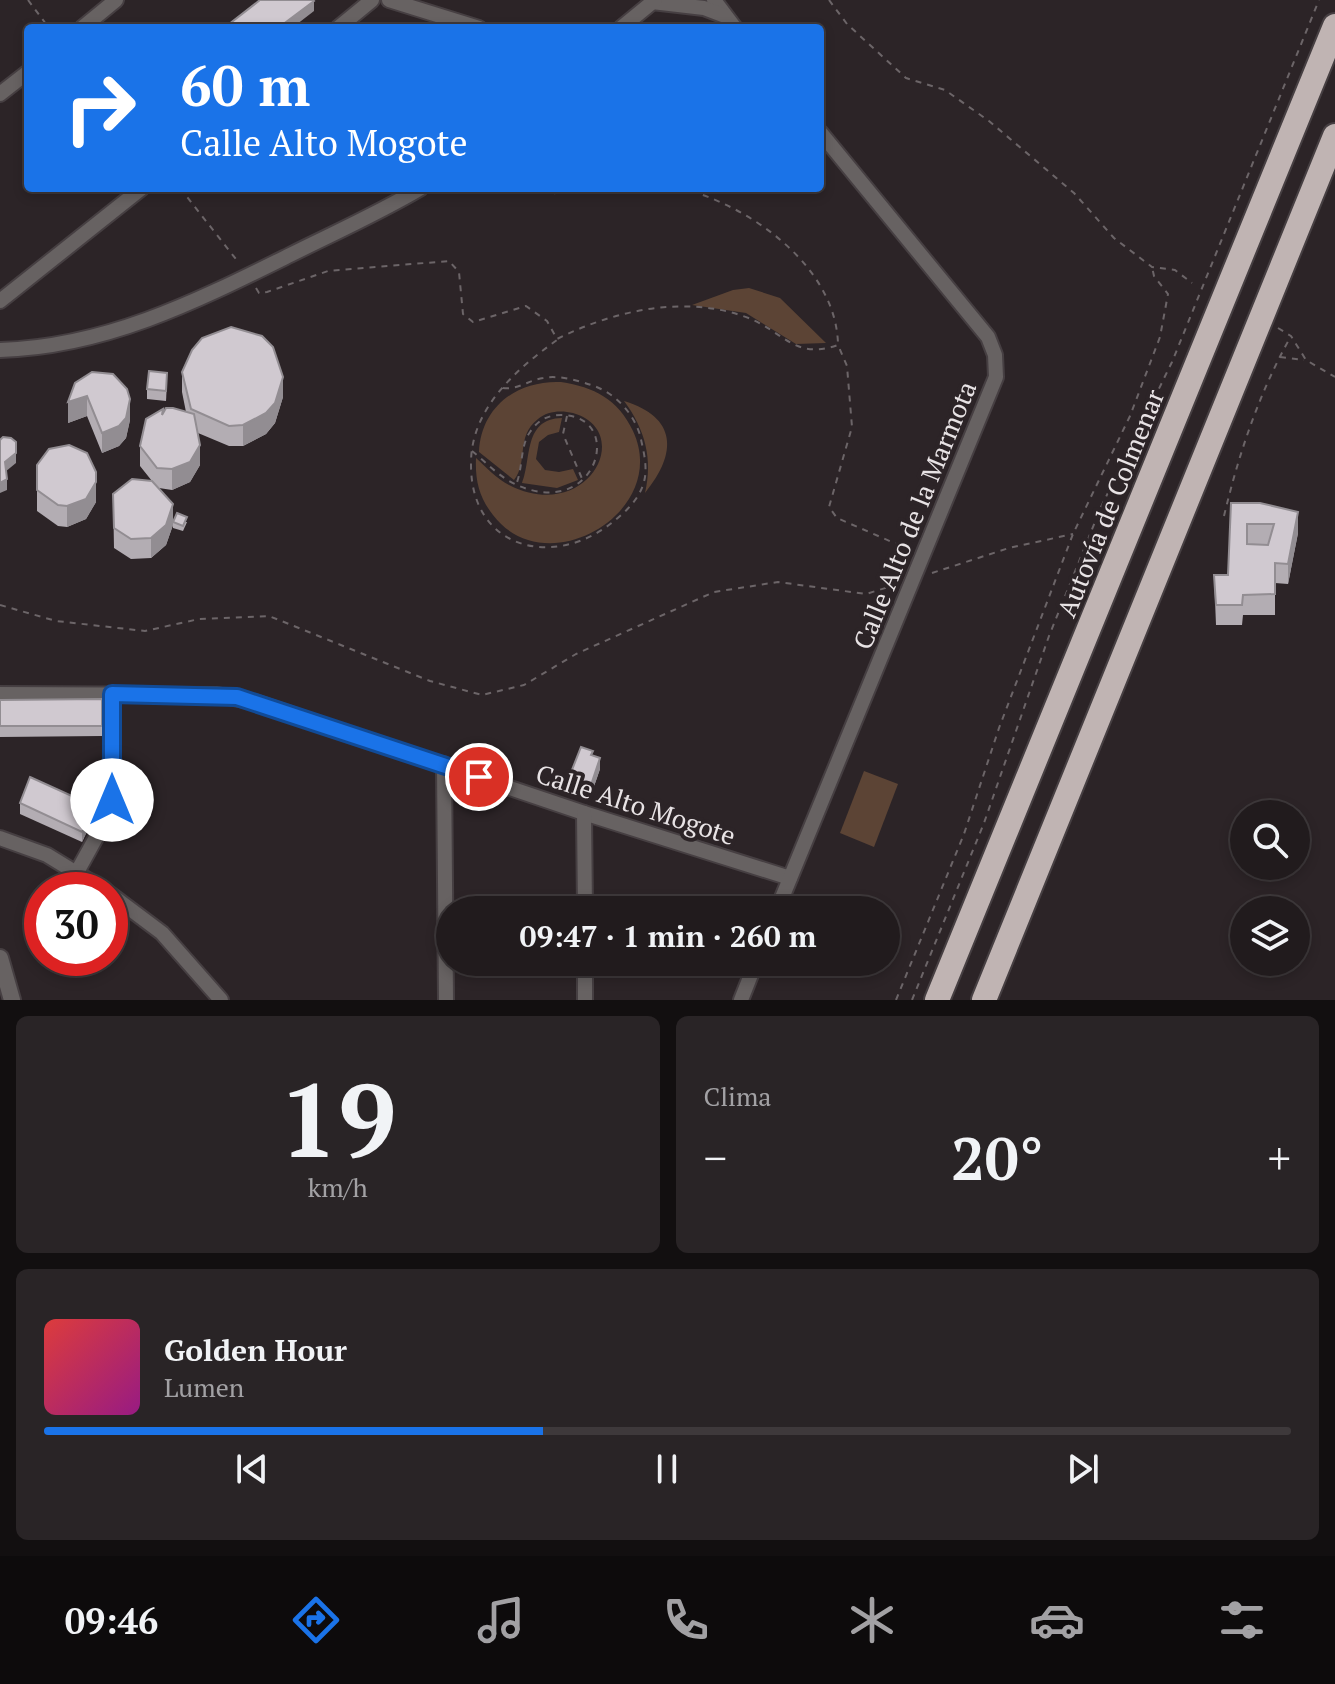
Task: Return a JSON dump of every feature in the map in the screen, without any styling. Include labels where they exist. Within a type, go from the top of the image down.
[{"type":"highway","name":"Autovía de Colmenar","points":[[937,1000],[1335,26]]},
{"type":"highway","points":[[984,1000],[1335,136]]},
{"type":"street","points":[[87,24],[116,0]]},
{"type":"street","points":[[343,24],[372,0]]},
{"type":"street","points":[[389,0],[466,24]]},
{"type":"street","points":[[714,0],[732,24]]},
{"type":"street","points":[[626,24],[653,1],[704,8],[725,16]]},
{"type":"street","points":[[0,94],[24,75]]},
{"type":"street","name":"Calle Alto de la Marmota","points":[[783,896],[996,377],[995,355],[988,337],[824,137]]},
{"type":"street","points":[[0,301],[137,192]]},
{"type":"street","points":[[0,350],[25,349],[126,330],[182,309],[413,192]]},
{"type":"street","name":"Calle Alto Mogote","points":[[0,694],[237,697],[790,878]]},
{"type":"street","points":[[0,838],[47,855],[77,872],[112,800],[112,694]]},
{"type":"street","points":[[444,764],[446,1000]]},
{"type":"street","points":[[584,813],[585,896]]},
{"type":"street","points":[[128,908],[162,933],[221,1000]]},
{"type":"street","points":[[0,958],[12,1000]]},
{"type":"street","points":[[585,976],[585,1000]]},
{"type":"street","points":[[741,1000],[750,976]]},
{"type":"path","points":[[28,0],[46,24]]},
{"type":"path","points":[[829,0],[847,24],[906,78],[945,90],[989,121],[1074,193],[1114,238],[1152,267],[1175,270],[1192,283]]},
{"type":"path","points":[[912,1000],[984,823],[1101,507],[1172,362],[1319,0]]},
{"type":"path","points":[[183,192],[249,275],[259,293],[328,271],[449,261],[459,272],[463,314],[467,319],[479,322],[508,309],[526,306],[547,321],[557,339]]},
{"type":"path","points":[[692,192],[729,204],[788,249],[804,265],[828,301],[838,345],[847,366],[852,427],[829,507],[837,518],[923,555]]},
{"type":"path","points":[[896,1000],[964,834],[999,728],[1073,534],[1130,416],[1167,310],[1168,294],[1154,276],[1152,267]]},
{"type":"path","points":[[503,388],[512,389],[554,377],[603,389],[619,401],[638,429],[646,475],[642,490],[623,514],[590,539],[556,549],[529,547],[504,535],[488,518],[475,492],[471,450],[476,426],[503,388],[527,362],[557,339],[617,315],[682,308],[743,316],[796,347],[809,351],[838,345]]},
{"type":"path","points":[[1277,328],[1291,336],[1306,360]]},
{"type":"path","points":[[1224,516],[1238,459],[1291,336]]},
{"type":"path","points":[[1280,357],[1306,360],[1335,377]]},
{"type":"path","points":[[471,450],[516,485],[552,491],[583,481],[594,468],[597,445],[587,424],[567,415],[544,418],[527,435],[516,485]]},
{"type":"path","points":[[567,415],[563,434],[583,481]]},
{"type":"path","points":[[0,605],[56,621],[145,631],[199,619],[269,616],[430,681],[482,695],[524,685],[576,654],[714,592],[778,582],[866,594],[1009,548],[1073,534]]},
{"type":"shaded area","points":[[749,288],[780,298],[826,343],[796,344],[746,313],[692,305],[733,290]]},
{"type":"shaded area","points":[[561,382],[594,391],[620,411],[633,431],[640,461],[635,488],[619,512],[597,530],[571,541],[543,543],[516,535],[493,515],[479,488],[476,458],[509,485],[537,494],[561,493],[581,485],[594,471],[601,454],[601,437],[592,423],[573,413],[550,413],[531,426],[514,480],[479,452],[486,422],[504,399],[530,386]]},
{"type":"shaded area","points":[[624,401],[654,416],[667,438],[663,464],[645,493],[648,468],[645,445],[637,422]]},
{"type":"shaded area","points":[[562,418],[559,432],[539,442],[536,459],[545,470],[559,472],[573,469],[578,480],[557,488],[522,483],[535,432],[549,420]]},
{"type":"shaded area","points":[[864,771],[898,784],[874,847],[840,833]]},
{"type":"building","points":[[260,0],[314,1],[283,24],[229,24]]},
{"type":"building","points":[[231,327],[262,336],[273,347],[283,377],[275,403],[266,413],[243,425],[229,426],[191,409],[182,372],[192,350],[202,338]]},
{"type":"building","points":[[149,371],[167,373],[166,391],[147,389]]},
{"type":"building","points":[[92,372],[113,374],[127,389],[130,399],[126,418],[119,426],[102,433],[87,396],[68,402],[75,383]]},
{"type":"building","points":[[166,408],[194,414],[200,445],[190,462],[172,469],[157,468],[140,446],[146,419],[163,409],[162,415]]},
{"type":"building","points":[[3,437],[16,442],[16,453],[5,462],[7,479],[0,483],[0,440]]},
{"type":"building","points":[[69,445],[87,453],[96,472],[96,482],[86,499],[67,506],[58,505],[37,490],[37,465],[49,449]]},
{"type":"building","points":[[132,479],[152,481],[173,504],[166,525],[151,538],[131,539],[114,528],[113,494]]},
{"type":"building","points":[[1231,503],[1260,503],[1298,512],[1288,564],[1275,563],[1275,594],[1243,595],[1242,605],[1216,605],[1214,575],[1228,575]],"holes":[[[1247,524],[1274,524],[1268,545],[1247,544]]]},
{"type":"building","points":[[177,513],[187,517],[183,526],[173,522]]},
{"type":"building","points":[[102,699],[102,726],[0,726],[0,700]]},
{"type":"building","points":[[581,747],[593,751],[591,755],[600,758],[591,785],[568,780]]},
{"type":"building","points":[[30,777],[94,806],[82,832],[20,803]]},
{"type":"route","points":[[112,800],[112,694],[237,697],[479,777]]}]
